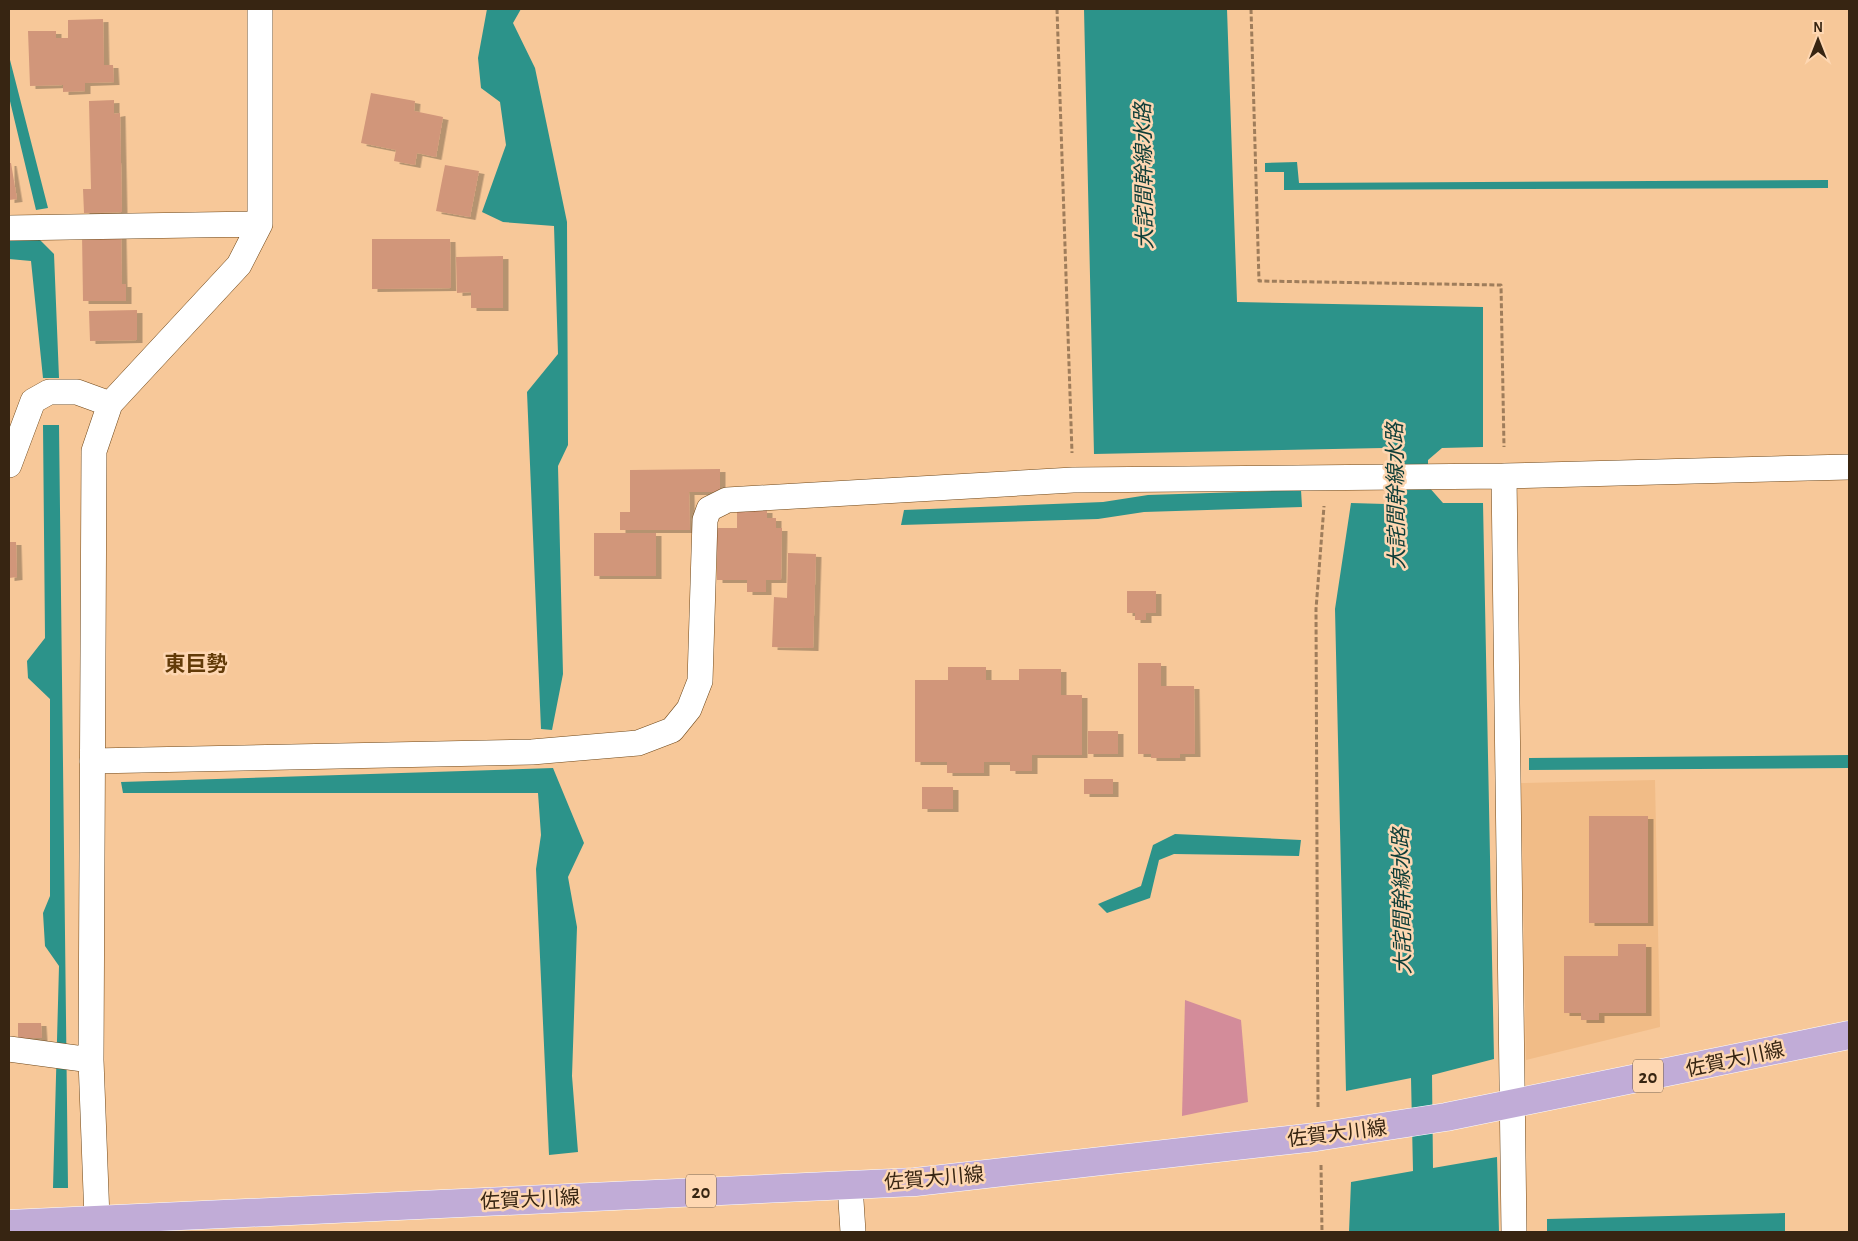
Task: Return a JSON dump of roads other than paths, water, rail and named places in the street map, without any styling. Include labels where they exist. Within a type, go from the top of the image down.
[{"type":"main road","name":"佐賀大川線","points":[[9,1224],[107,1223],[916,1182],[1316,1137],[1391,1126],[1513,1104],[1849,1035]]},
{"type":"street","points":[[107,1223],[91,1060],[94,451],[110,404],[239,265],[260,224],[260,9]]},
{"type":"street","points":[[9,228],[260,224]]},
{"type":"street","points":[[9,465],[33,402],[50,392],[77,392],[110,404]]},
{"type":"street","points":[[92,761],[532,752],[638,743],[672,730],[689,709],[700,681],[705,520],[709,509],[727,500],[1073,480],[1504,476],[1849,467]]},
{"type":"street","points":[[1504,476],[1514,1232]]},
{"type":"street","points":[[9,1049],[91,1060]]},
{"type":"street","points":[[850,1185],[853,1232]]},
{"type":"water","points":[[487,9],[521,9],[513,23],[535,68],[567,222],[568,445],[558,466],[563,674],[552,730],[541,729],[527,392],[558,354],[554,226],[503,222],[482,212],[506,145],[500,102],[481,88],[478,58]]},
{"type":"water","name":"大詫間幹線水路","points":[[1084,9],[1227,9],[1237,302],[1483,307],[1483,447],[1442,448],[1428,460],[1428,486],[1443,503],[1483,503],[1494,1059],[1432,1075],[1433,1168],[1497,1157],[1499,1232],[1349,1232],[1351,1182],[1413,1171],[1411,1078],[1346,1091],[1335,609],[1351,503],[1385,504],[1396,488],[1396,462],[1383,448],[1094,454]]},
{"type":"water","points":[[9,56],[48,208],[36,210],[9,97]]},
{"type":"water","points":[[1297,162],[1299,183],[1828,180],[1828,188],[1284,190],[1284,172],[1265,172],[1265,163]]},
{"type":"water","points":[[38,238],[54,254],[59,378],[43,378],[31,261],[9,259],[9,240]]},
{"type":"water","points":[[43,425],[59,425],[68,1188],[53,1188],[59,966],[45,946],[43,913],[50,896],[50,699],[28,678],[27,661],[45,638]]},
{"type":"water","points":[[1301,490],[1302,507],[1144,512],[1098,519],[901,525],[904,510],[1103,502],[1148,495]]},
{"type":"water","points":[[1849,755],[1849,768],[1529,770],[1529,758]]},
{"type":"water","points":[[553,768],[584,843],[568,877],[577,927],[572,1076],[578,1152],[549,1155],[536,869],[541,835],[538,793],[123,793],[121,782]]},
{"type":"water","points":[[1175,834],[1301,840],[1299,856],[1174,854],[1159,860],[1150,898],[1107,913],[1098,904],[1141,886],[1153,845]]},
{"type":"water","points":[[1785,1213],[1785,1232],[1547,1232],[1547,1219]]},
{"type":"district","name":"東巨勢","points":[[196,664]]}]
